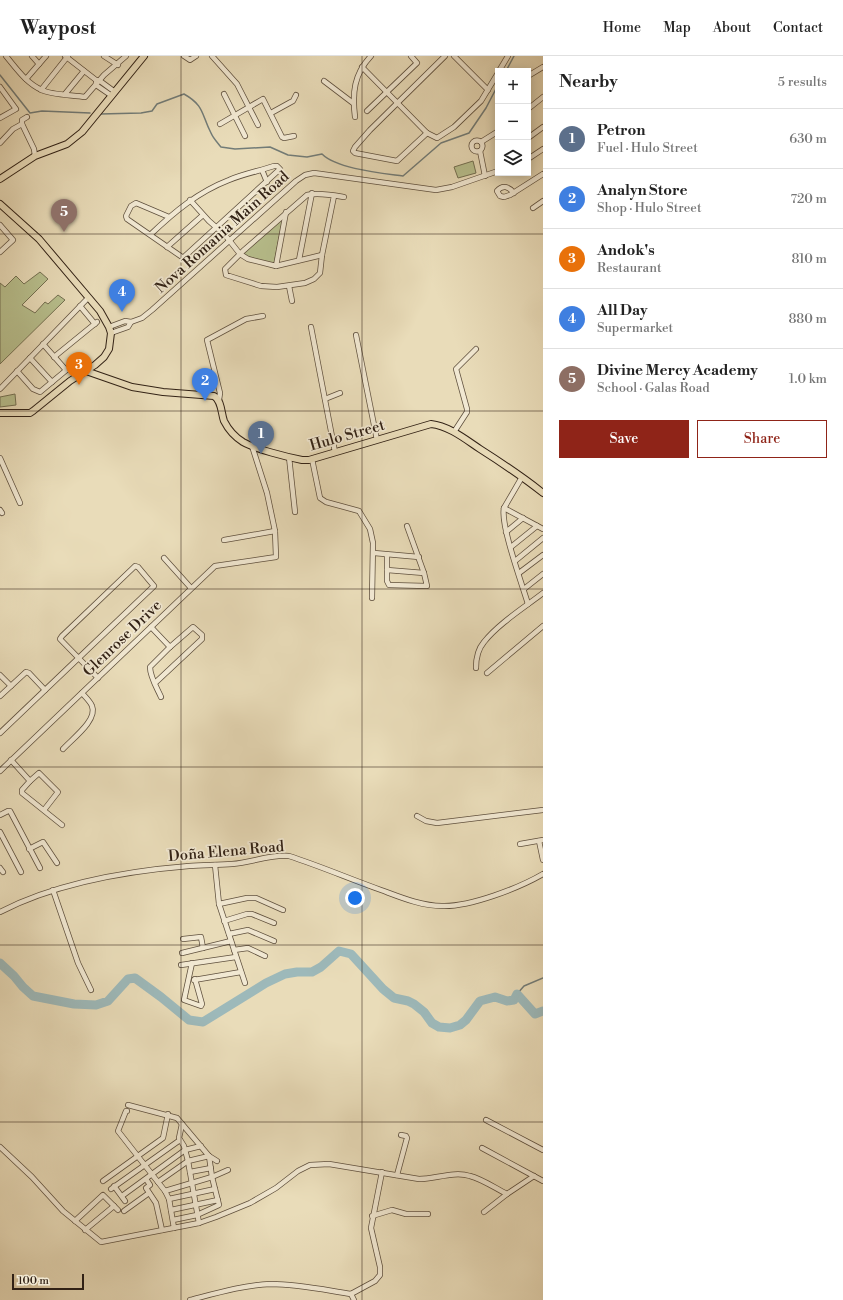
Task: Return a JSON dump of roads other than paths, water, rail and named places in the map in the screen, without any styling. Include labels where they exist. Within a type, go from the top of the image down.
[{"type":"main road","points":[[0,179],[35,156],[67,144],[82,132],[144,56]]},
{"type":"main road","points":[[0,204],[40,239],[104,317],[110,330],[109,349],[104,357],[70,381],[34,411],[0,413]]},
{"type":"main road","points":[[86,371],[132,387],[163,392],[211,395],[219,400]]},
{"type":"main road","name":"Hulo Street","points":[[219,400],[224,420],[231,431],[242,441],[252,446],[302,460],[312,459],[431,424],[439,425],[454,432],[474,445],[543,493]]},
{"type":"street","points":[[6,56],[26,79],[41,90],[86,96],[97,82],[118,65],[126,56]]},
{"type":"street","points":[[32,56],[39,64]]},
{"type":"street","points":[[26,79],[46,56]]},
{"type":"street","points":[[41,90],[67,56],[113,94]]},
{"type":"street","points":[[104,56],[118,65]]},
{"type":"street","points":[[184,56],[190,60],[196,56]]},
{"type":"street","points":[[212,56],[238,84],[258,125]]},
{"type":"street","points":[[355,116],[353,103],[356,79],[362,67],[371,56]]},
{"type":"street","points":[[367,111],[417,63],[411,56]]},
{"type":"street","points":[[427,133],[398,161],[355,153],[353,151],[355,147],[445,56]]},
{"type":"street","points":[[454,56],[488,90]]},
{"type":"street","points":[[501,68],[508,56]]},
{"type":"street","points":[[362,67],[427,133],[437,138],[454,127],[481,101],[495,79]]},
{"type":"street","points":[[531,74],[543,67]]},
{"type":"street","points":[[65,94],[84,71]]},
{"type":"street","points":[[324,81],[353,103]]},
{"type":"street","points":[[0,87],[16,109],[1,117]]},
{"type":"street","points":[[224,94],[245,136]]},
{"type":"street","points":[[271,113],[291,102],[296,95]]},
{"type":"street","points":[[531,107],[543,98]]},
{"type":"street","points":[[220,124],[263,99],[282,137],[294,136]]},
{"type":"street","points":[[26,117],[22,120],[22,124],[34,149],[35,156]]},
{"type":"street","points":[[0,143],[13,129],[22,124]]},
{"type":"street","points":[[531,136],[543,127]]},
{"type":"street","points":[[480,151],[473,150],[472,145],[476,141],[482,142],[495,134]]},
{"type":"street","points":[[482,142],[483,146],[480,151],[485,176]]},
{"type":"street","points":[[531,157],[543,149]]},
{"type":"street","points":[[150,235],[169,216],[190,200],[229,180],[275,166],[280,169],[184,257],[167,247],[150,235],[126,218],[131,206],[136,203],[169,216]]},
{"type":"street","points":[[262,170],[267,182]]},
{"type":"street","name":"Nova Romania Main Road","points":[[110,330],[128,327],[131,322],[142,318],[296,181],[309,174],[314,173],[436,190],[452,187],[495,172]]},
{"type":"street","points":[[514,193],[542,177]]},
{"type":"street","points":[[334,196],[322,255],[320,273],[314,280],[290,286],[266,287],[229,277],[225,272],[225,269],[240,254],[307,195],[312,193],[344,197]]},
{"type":"street","points":[[300,260],[312,193]]},
{"type":"street","points":[[190,200],[203,215],[225,235],[240,254],[248,259],[276,266],[322,255]]},
{"type":"street","points":[[532,208],[543,201]]},
{"type":"street","points":[[276,266],[286,212]]},
{"type":"street","points":[[167,247],[203,215]]},
{"type":"street","points":[[0,252],[13,240],[1,228]]},
{"type":"street","points":[[290,286],[292,301]]},
{"type":"street","points":[[0,389],[88,298]]},
{"type":"street","points":[[54,357],[96,323],[80,306]]},
{"type":"street","points":[[219,400],[220,393],[207,340],[246,319],[263,316]]},
{"type":"street","points":[[311,327],[335,452]]},
{"type":"street","points":[[356,335],[376,440]]},
{"type":"street","points":[[17,371],[33,389],[38,392],[42,391],[68,368],[54,357],[43,344]]},
{"type":"street","points":[[454,432],[467,409],[456,369],[476,349]]},
{"type":"street","points":[[30,358],[52,382]]},
{"type":"street","points":[[325,399],[340,393]]},
{"type":"street","points":[[224,540],[275,531],[267,493],[252,446]]},
{"type":"street","points":[[289,457],[295,512]]},
{"type":"street","points":[[0,458],[20,503]]},
{"type":"street","points":[[312,459],[320,498],[326,502],[359,511],[370,529],[374,553],[372,598]]},
{"type":"street","points":[[522,477],[504,508],[503,519],[528,604]]},
{"type":"street","points":[[504,508],[543,529]]},
{"type":"street","points":[[506,532],[523,518]]},
{"type":"street","points":[[387,555],[389,585],[426,587],[427,585],[424,573],[407,526]]},
{"type":"street","points":[[511,547],[537,526]]},
{"type":"street","name":"Glenrose Drive","points":[[0,771],[216,565],[276,557],[275,531]]},
{"type":"street","points":[[515,561],[543,538]]},
{"type":"street","points":[[374,553],[419,557]]},
{"type":"street","points":[[519,573],[543,555]]},
{"type":"street","points":[[164,558],[191,588]]},
{"type":"street","points":[[0,734],[78,658],[154,586],[138,567],[135,566],[67,631],[60,640],[78,658],[98,678]]},
{"type":"street","points":[[387,570],[424,573]]},
{"type":"street","points":[[524,589],[543,574]]},
{"type":"street","points":[[476,668],[476,656],[483,643],[496,630],[543,593]]},
{"type":"street","points":[[487,673],[543,626]]},
{"type":"street","points":[[151,627],[170,647]]},
{"type":"street","points":[[155,683],[203,637],[192,627],[150,667],[150,670],[155,683],[161,698]]},
{"type":"street","points":[[0,696],[26,672],[29,673],[45,690]]},
{"type":"street","points":[[0,675],[11,686]]},
{"type":"street","points":[[63,749],[91,718],[92,705],[82,693]]},
{"type":"street","points":[[11,760],[30,781]]},
{"type":"street","points":[[44,810],[58,792],[40,773],[30,781],[22,792],[62,825]]},
{"type":"street","points":[[417,816],[426,821],[437,823],[543,810]]},
{"type":"street","points":[[0,815],[10,811],[40,868]]},
{"type":"street","points":[[0,832],[21,872]]},
{"type":"street","points":[[520,844],[541,841],[543,860]]},
{"type":"street","points":[[29,848],[42,842],[44,843],[57,864]]},
{"type":"street","name":"Doña Elena Road","points":[[0,912],[22,901],[53,890],[90,881],[153,869],[240,863],[276,856],[289,856],[412,901],[428,905],[444,906],[464,904],[522,885],[543,874]]},
{"type":"street","points":[[215,865],[219,904],[245,983]]},
{"type":"street","points":[[53,890],[78,963],[91,990]]},
{"type":"street","points":[[219,904],[247,898],[256,898],[283,910]]},
{"type":"street","points":[[224,921],[247,914],[252,914],[274,924]]},
{"type":"street","points":[[229,934],[248,930],[274,941]]},
{"type":"street","points":[[183,939],[201,937],[203,948]]},
{"type":"street","points":[[182,953],[231,941]]},
{"type":"street","points":[[234,950],[248,948],[265,956]]},
{"type":"street","points":[[181,965],[236,957]]},
{"type":"street","points":[[192,963],[184,1000],[201,1006],[202,1004],[195,979]]},
{"type":"street","points":[[188,980],[241,972]]},
{"type":"street","points":[[128,1105],[168,1114],[177,1118],[209,1156],[217,1161]]},
{"type":"street","points":[[127,1111],[118,1131],[137,1157],[152,1174],[169,1199],[174,1228]]},
{"type":"street","points":[[103,1180],[163,1138],[168,1114]]},
{"type":"street","points":[[486,1120],[543,1150]]},
{"type":"street","points":[[182,1124],[179,1138],[185,1150],[188,1161],[199,1223]]},
{"type":"street","points":[[397,1175],[407,1138],[406,1136],[401,1135]]},
{"type":"street","points":[[126,1201],[112,1188],[180,1140]]},
{"type":"street","points":[[122,1196],[185,1150],[201,1146]]},
{"type":"street","points":[[0,1147],[75,1221],[101,1242],[199,1223],[250,1203],[276,1188],[298,1171],[310,1165],[329,1164],[419,1179],[430,1179],[449,1175],[469,1176],[507,1194]]},
{"type":"street","points":[[482,1148],[543,1181]]},
{"type":"street","points":[[158,1182],[188,1161],[209,1156]]},
{"type":"street","points":[[173,1220],[197,1215],[218,1206],[209,1156]]},
{"type":"street","points":[[190,1172],[211,1168]]},
{"type":"street","points":[[164,1191],[212,1177],[228,1170]]},
{"type":"street","points":[[190,1300],[235,1289],[273,1284],[351,1294],[375,1281],[380,1275],[380,1266],[371,1232],[372,1216],[382,1172]]},
{"type":"street","points":[[484,1212],[534,1176]]},
{"type":"street","points":[[146,1179],[150,1185],[146,1188],[156,1203],[162,1230]]},
{"type":"street","points":[[169,1199],[215,1189]]},
{"type":"street","points":[[124,1211],[150,1193]]},
{"type":"street","points":[[75,1221],[104,1194],[118,1210]]},
{"type":"street","points":[[171,1210],[218,1200]]},
{"type":"street","points":[[85,1230],[114,1206]]},
{"type":"street","points":[[372,1216],[392,1210],[406,1214],[428,1214]]},
{"type":"street","points":[[351,1294],[354,1300]]},
{"type":"waterway","points":[[508,68],[514,56]]},
{"type":"waterway","points":[[0,75],[30,113],[42,111],[90,113]]},
{"type":"waterway","points":[[100,114],[141,113],[152,111],[157,104],[184,94],[196,102],[202,111],[212,135],[221,147],[235,149],[270,147],[288,155],[307,157],[322,154],[329,159],[348,167],[403,176],[441,143],[469,133],[486,108],[495,91]]},
{"type":"waterway","points":[[0,963],[33,996],[74,1004],[96,1005],[108,1001],[128,979],[135,978],[189,1020],[203,1022],[266,983],[285,974],[312,972],[321,967],[339,951],[351,954],[383,989],[394,998],[414,1004],[424,1012],[432,1023],[439,1027],[450,1028],[460,1025],[466,1020],[480,1001],[495,997],[507,1001],[514,1000],[517,994],[535,1014],[543,1011]]},
{"type":"waterway","points":[[517,994],[524,986],[543,978]]},
{"type":"place","name":"Divine Mercy Academy","points":[[64,232]]},
{"type":"place","name":"All Day","points":[[122,312]]},
{"type":"place","name":"Andok's","points":[[79,385]]},
{"type":"place","name":"Analyn Store","points":[[205,401]]},
{"type":"place","name":"Petron","points":[[261,454]]}]
